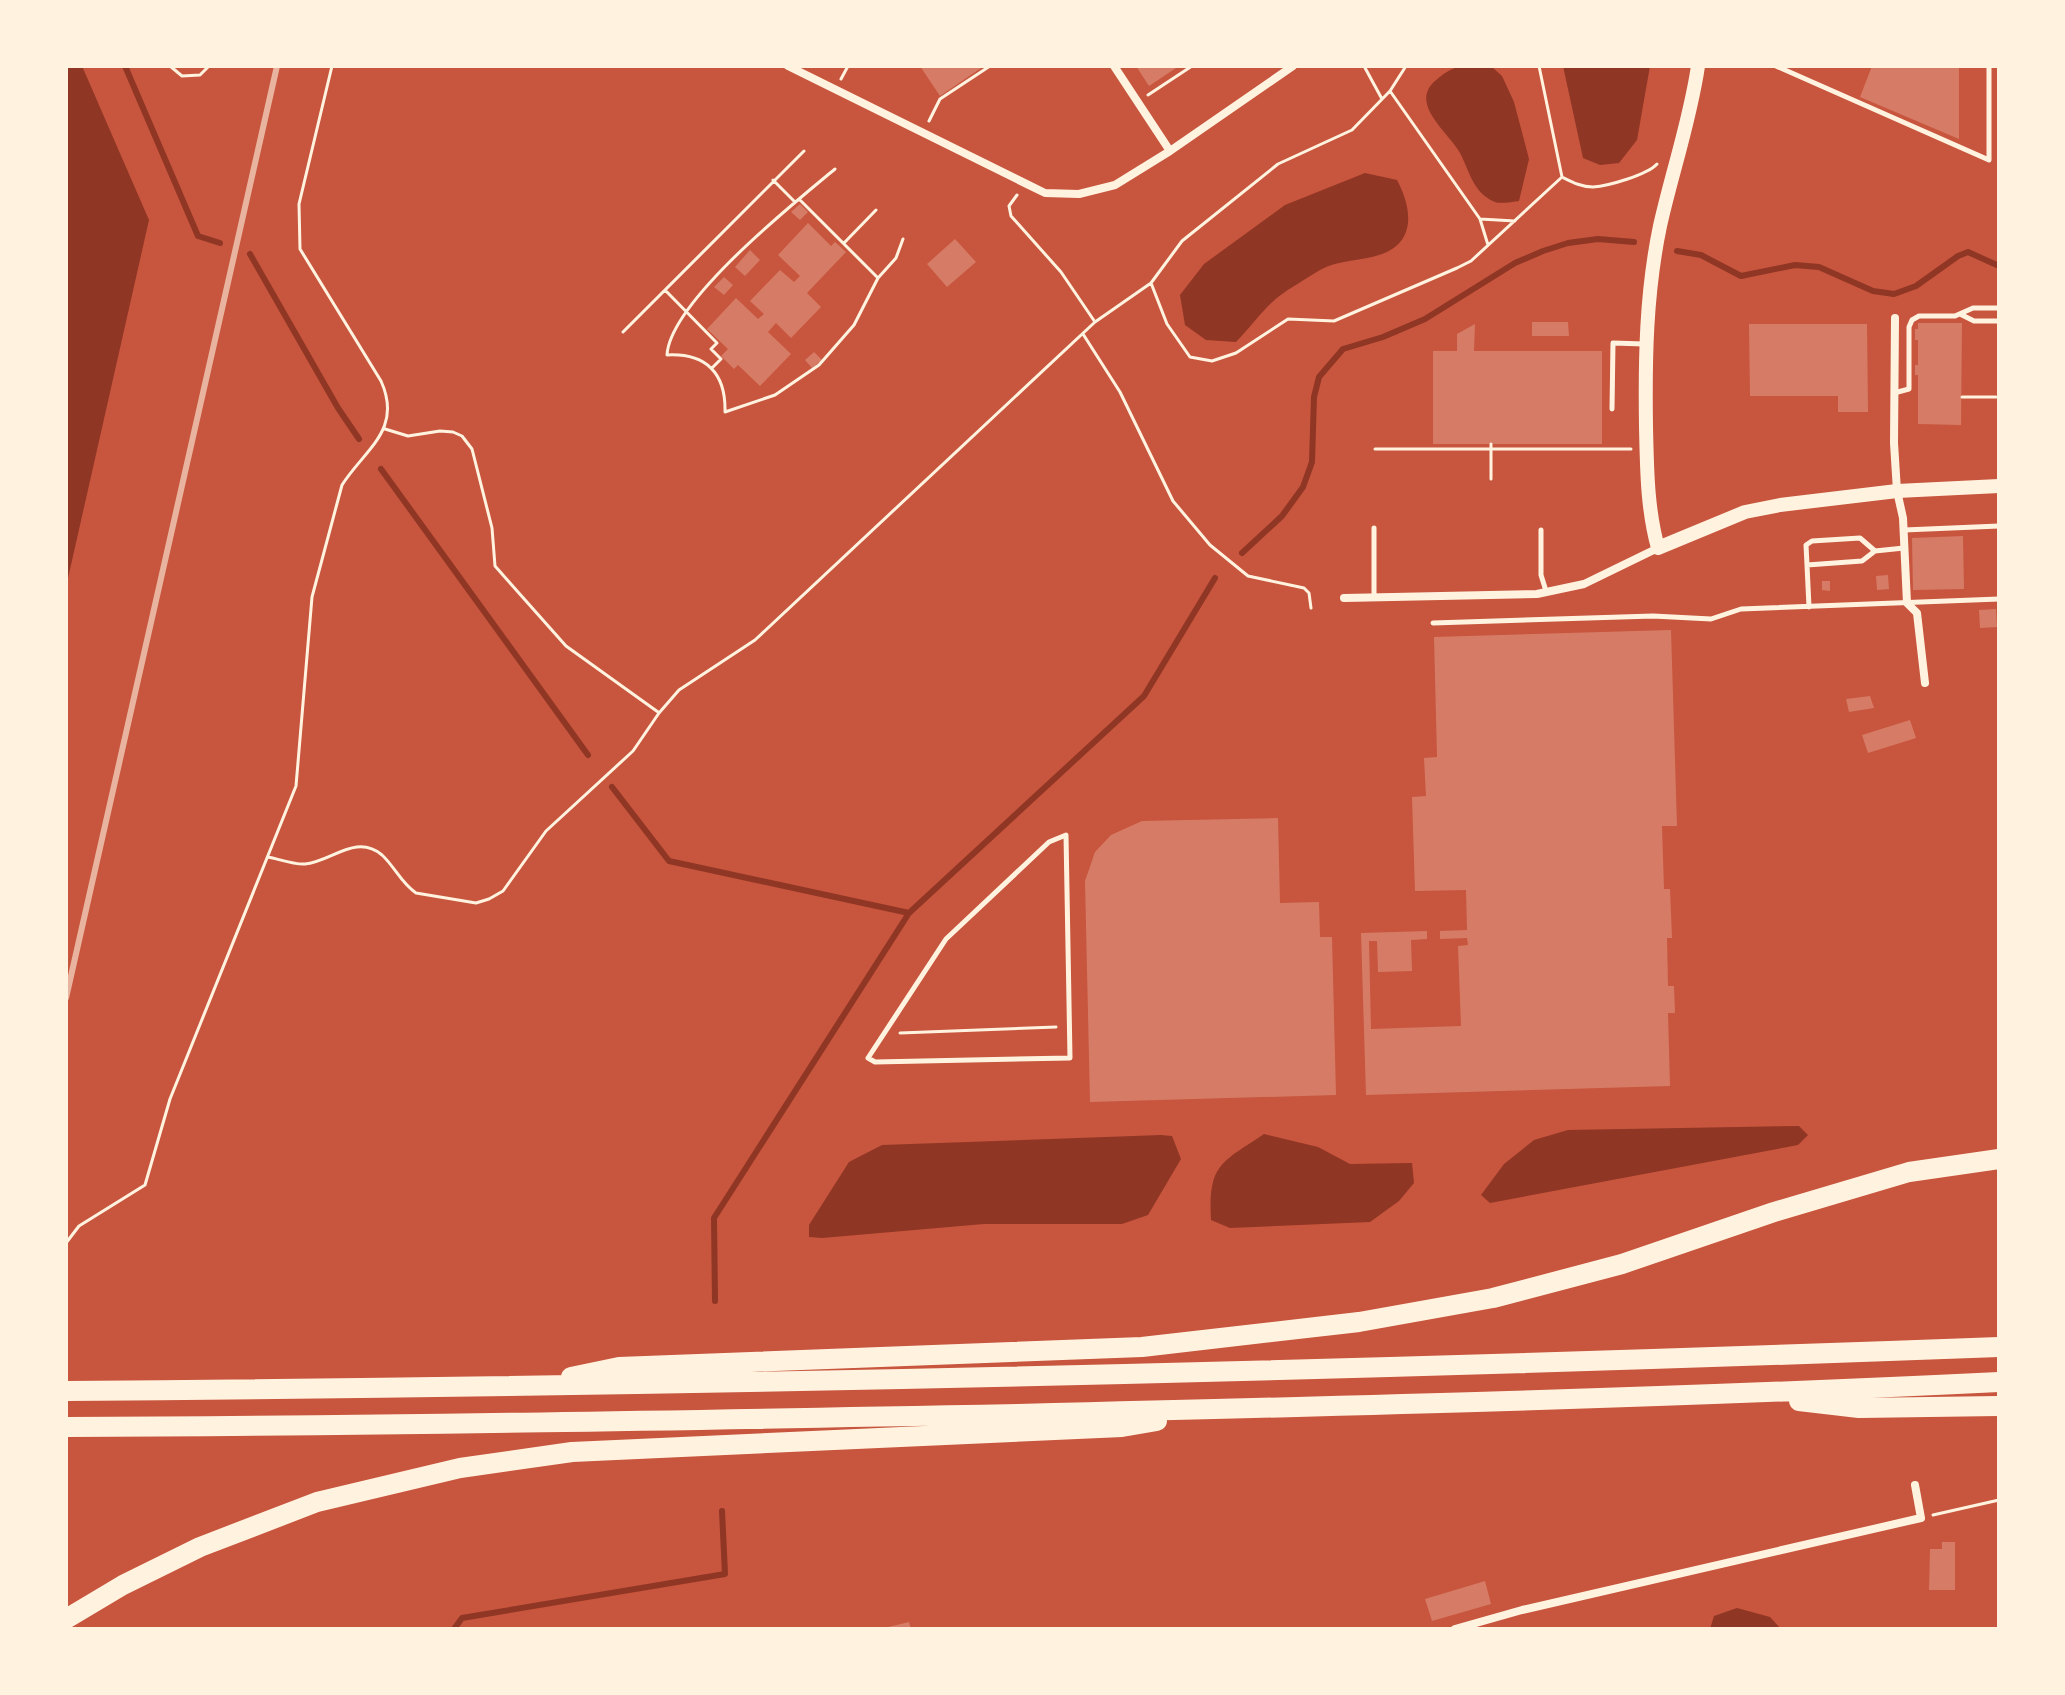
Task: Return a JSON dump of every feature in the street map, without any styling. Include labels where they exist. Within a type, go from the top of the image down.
[{"type":"highway","points":[[520,1387],[619,1367],[1142,1347],[1359,1322],[1493,1298],[1622,1264],[1774,1212],[1909,1172],[1999,1159]]},
{"type":"highway","points":[[66,1391],[520,1387],[1252,1372],[1999,1347]]},
{"type":"highway","points":[[66,1427],[422,1426],[1232,1409],[1739,1394],[1999,1382]]},
{"type":"highway","points":[[1739,1394],[1859,1408],[1999,1406]]},
{"type":"highway","points":[[66,1619],[123,1585],[187,1553],[317,1502],[460,1468],[572,1452],[1122,1427],[1232,1409]]},
{"type":"street","points":[[788,66],[1045,193],[1079,194],[1115,185],[1293,66]]},
{"type":"street","points":[[1114,66],[1170,151]]},
{"type":"street","points":[[1658,548],[1649,499],[1645,344],[1651,279],[1661,225],[1686,134],[1698,66]]},
{"type":"street","points":[[1895,318],[1893,393],[1897,491],[1903,530],[1907,603],[1917,613],[1925,683]]},
{"type":"street","points":[[1344,598],[1546,592],[1584,584],[1658,548],[1745,512],[1804,501],[1897,491],[1999,486]]},
{"type":"street","points":[[1455,1629],[1522,1610],[1921,1518],[1915,1485]]},
{"type":"lane","points":[[1776,66],[1989,160],[1989,66]]},
{"type":"lane","points":[[1893,393],[1909,389],[1909,327],[1912,320],[1919,316],[1960,314],[1973,308],[1999,308]]},
{"type":"lane","points":[[1960,314],[1974,321],[1999,321]]},
{"type":"lane","points":[[1612,409],[1613,343],[1645,344]]},
{"type":"lane","points":[[1903,530],[1999,526]]},
{"type":"lane","points":[[1374,528],[1374,598]]},
{"type":"lane","points":[[1541,530],[1541,575],[1546,592]]},
{"type":"lane","points":[[1809,607],[1806,545],[1812,541],[1860,538],[1875,551]]},
{"type":"lane","points":[[1807,565],[1862,561],[1875,551],[1904,548]]},
{"type":"lane","points":[[1433,623],[1653,616],[1711,619],[1741,609],[1999,599]]},
{"type":"lane","points":[[1066,835],[1070,1058],[875,1062],[868,1058],[886,1030],[946,939],[1049,842],[1066,835]]},
{"type":"path","points":[[170,66],[182,76],[200,75],[209,66]]},
{"type":"path","points":[[66,1243],[79,1226],[145,1185],[170,1099],[296,786],[312,597],[342,485],[385,429],[387,396],[381,381],[300,249],[299,204],[332,66]]},
{"type":"path","points":[[923,133],[940,99],[990,66]]},
{"type":"path","points":[[1137,102],[1192,66]]},
{"type":"path","points":[[1364,66],[1382,99]]},
{"type":"path","points":[[268,857],[305,865],[354,846],[382,856],[407,888],[416,893],[476,903],[503,891],[546,831],[633,751],[679,690],[755,640],[1095,322],[1151,283],[1182,241],[1214,213],[1235,200],[1278,164],[1352,130],[1390,91],[1406,66]]},
{"type":"path","points":[[1539,66],[1562,177]]},
{"type":"path","points":[[1390,91],[1480,219],[1488,245]]},
{"type":"path","points":[[623,332],[804,151]]},
{"type":"path","points":[[1562,177],[1578,185],[1595,187],[1650,172],[1659,162]]},
{"type":"path","points":[[835,169],[752,238],[687,313],[667,342],[667,355],[683,354],[698,358],[712,368],[726,396],[725,412],[775,395],[809,373],[838,346],[868,302],[878,278],[896,258],[903,239]]},
{"type":"path","points":[[1151,283],[1167,324],[1190,357],[1212,361],[1236,353],[1288,319],[1334,321],[1471,261],[1562,177]]},
{"type":"path","points":[[773,180],[878,278]]},
{"type":"path","points":[[1029,185],[1011,201],[1011,216],[1061,272],[1095,322]]},
{"type":"path","points":[[844,243],[876,210]]},
{"type":"path","points":[[1480,219],[1515,221]]},
{"type":"path","points":[[665,290],[717,343],[711,349],[721,359],[712,368]]},
{"type":"path","points":[[1083,334],[1120,392],[1173,501],[1210,545],[1239,571],[1248,576],[1304,588],[1309,593],[1311,608]]},
{"type":"path","points":[[1962,397],[1996,397]]},
{"type":"path","points":[[385,429],[408,436],[440,431],[462,436],[472,449],[492,528],[495,566],[566,646],[659,713]]},
{"type":"path","points":[[1491,447],[1491,479]]},
{"type":"path","points":[[1375,449],[1647,449]]},
{"type":"path","points":[[886,1030],[893,1033],[1069,1027]]},
{"type":"path","points":[[1921,1518],[1999,1500]]},
{"type":"shaded area","points":[[66,66],[82,66],[149,220],[66,587]]},
{"type":"shaded area","points":[[1461,66],[1492,67],[1502,76],[1514,102],[1529,159],[1519,201],[1497,203],[1482,193],[1460,153],[1428,108],[1428,90],[1435,81]]},
{"type":"shaded area","points":[[1563,66],[1650,66],[1637,140],[1619,163],[1600,165],[1583,158]]},
{"type":"shaded area","points":[[1365,173],[1397,180],[1408,213],[1408,224],[1400,242],[1379,255],[1334,264],[1293,286],[1267,307],[1236,342],[1206,340],[1185,325],[1180,295],[1204,264],[1285,205]]},
{"type":"shaded area","points":[[1799,1126],[1808,1135],[1798,1145],[1490,1203],[1481,1195],[1504,1164],[1534,1140],[1568,1130]]},
{"type":"shaded area","points":[[1264,1134],[1318,1147],[1350,1164],[1412,1163],[1414,1183],[1399,1201],[1370,1222],[1230,1228],[1211,1220],[1212,1187],[1220,1167]]},
{"type":"shaded area","points":[[1172,1136],[1181,1159],[1148,1215],[1122,1224],[984,1224],[809,1237],[809,1225],[849,1162],[882,1145]]},
{"type":"shaded area","points":[[1737,1608],[1770,1617],[1781,1629],[1710,1629],[1714,1616]]},
{"type":"building","points":[[920,66],[984,66],[940,96]]},
{"type":"building","points":[[1136,66],[1179,66],[1149,86]]},
{"type":"building","points":[[1872,66],[1959,66],[1959,139],[1860,97]]},
{"type":"building","points":[[800,204],[808,212],[800,220],[791,212]]},
{"type":"building","points":[[808,223],[831,246],[835,242],[846,252],[807,293],[821,307],[791,338],[776,323],[768,332],[791,354],[760,386],[738,365],[734,369],[721,356],[728,349],[707,329],[736,298],[758,319],[764,314],[750,301],[780,270],[794,282],[800,276],[778,255]]},
{"type":"building","points":[[955,239],[976,262],[947,287],[927,264]]},
{"type":"building","points":[[750,250],[760,260],[745,276],[735,267]]},
{"type":"building","points":[[724,277],[733,285],[724,295],[714,287]]},
{"type":"building","points":[[1532,322],[1568,322],[1569,336],[1532,336]]},
{"type":"building","points":[[1918,323],[1962,323],[1961,425],[1918,424],[1918,375],[1915,375],[1915,365],[1918,365],[1918,340],[1915,340],[1915,329],[1918,329]]},
{"type":"building","points":[[1475,324],[1474,351],[1602,351],[1602,444],[1433,444],[1433,351],[1457,351],[1457,334]]},
{"type":"building","points":[[1749,324],[1867,324],[1868,412],[1838,412],[1838,396],[1750,396]]},
{"type":"building","points":[[814,352],[822,360],[812,368],[805,360]]},
{"type":"building","points":[[1963,536],[1964,589],[1913,590],[1912,538]]},
{"type":"building","points":[[1888,575],[1889,589],[1877,590],[1876,576]]},
{"type":"building","points":[[1822,581],[1830,581],[1830,591],[1822,590]]},
{"type":"building","points":[[1996,609],[1997,627],[1980,628],[1979,610]]},
{"type":"building","points":[[1671,630],[1677,826],[1662,826],[1664,889],[1670,889],[1672,938],[1667,938],[1668,986],[1674,986],[1675,1013],[1668,1013],[1670,1086],[1366,1095],[1361,933],[1427,931],[1427,939],[1411,940],[1412,971],[1378,972],[1377,941],[1369,941],[1371,1029],[1461,1026],[1458,946],[1468,945],[1467,938],[1440,939],[1440,931],[1467,930],[1466,890],[1415,891],[1412,797],[1426,796],[1424,758],[1437,757],[1434,637]]},
{"type":"building","points":[[1870,696],[1874,708],[1849,712],[1846,699]]},
{"type":"building","points":[[1910,720],[1916,738],[1868,753],[1862,735]]},
{"type":"building","points":[[1278,818],[1280,903],[1319,902],[1320,937],[1332,937],[1336,1095],[1090,1102],[1085,881],[1095,852],[1111,835],[1142,821]]},
{"type":"building","points":[[1942,1542],[1955,1542],[1955,1590],[1929,1590],[1930,1549],[1942,1549]]},
{"type":"building","points":[[1485,1581],[1491,1604],[1432,1621],[1425,1599]]},
{"type":"building","points":[[909,1622],[911,1629],[884,1628]]},
{"type":"waterway","points":[[125,66],[198,236],[220,243]]},
{"type":"waterway","points":[[1242,553],[1282,516],[1303,487],[1312,462],[1314,397],[1319,377],[1343,349],[1383,337],[1425,319],[1515,263],[1543,251],[1568,243],[1598,239],[1634,242]]},
{"type":"waterway","points":[[1677,251],[1701,255],[1741,276],[1795,265],[1819,267],[1873,291],[1894,294],[1916,286],[1968,252],[1999,266]]},
{"type":"waterway","points":[[250,254],[359,439]]},
{"type":"waterway","points":[[381,469],[588,755]]},
{"type":"waterway","points":[[715,1301],[714,1218],[909,913],[1144,696],[1215,578]]},
{"type":"waterway","points":[[612,787],[669,861],[909,913]]},
{"type":"waterway","points":[[454,1629],[462,1618],[725,1574],[722,1511]]},
{"type":"railway","points":[[66,998],[277,66]]}]
